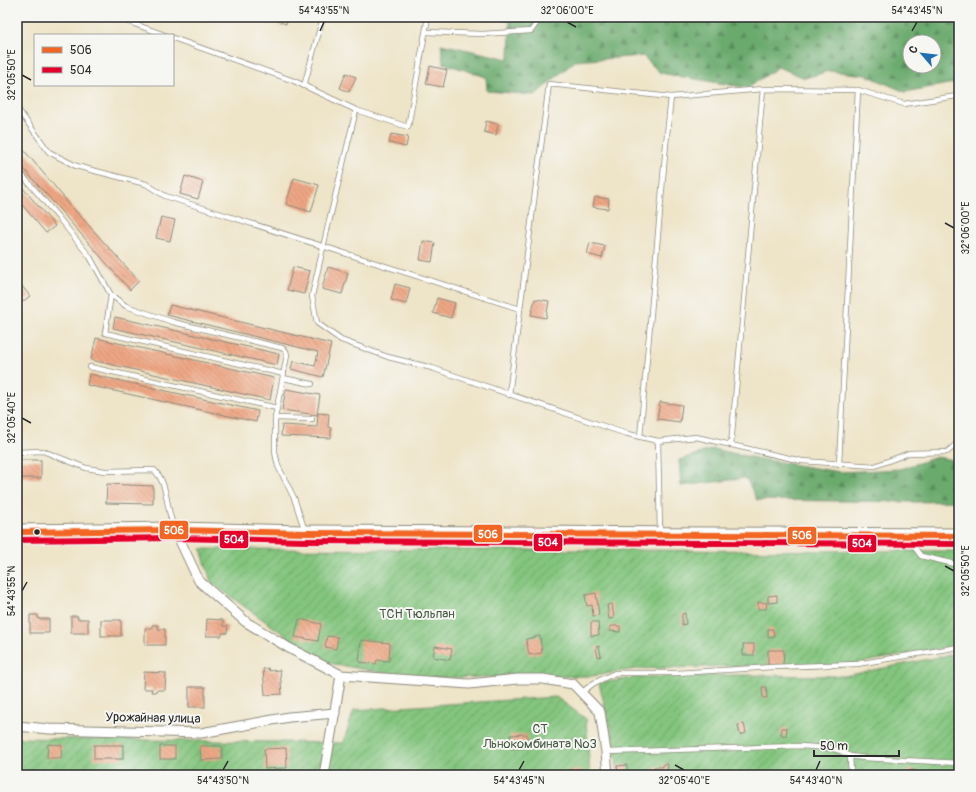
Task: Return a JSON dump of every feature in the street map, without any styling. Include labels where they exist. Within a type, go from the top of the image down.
[{"type":"main road","points":[[17,532],[175,530],[305,533],[959,536]]},
{"type":"street","points":[[175,530],[199,581],[246,622],[289,648],[341,674],[469,684],[518,679],[543,679],[573,684],[600,712],[608,775]]},
{"type":"street","points":[[324,775],[341,674]]},
{"type":"street","name":"Урожайная улица","points":[[17,726],[49,729],[201,733],[289,717],[335,713]]},
{"type":"lane","points":[[115,17],[162,34]]},
{"type":"lane","points":[[304,86],[323,17]]},
{"type":"lane","points":[[174,38],[294,81],[356,110],[408,127],[428,17]]},
{"type":"lane","points":[[426,32],[482,34],[531,31],[541,17]]},
{"type":"lane","points":[[509,395],[549,84],[671,97],[763,89],[858,90],[904,104],[957,96],[959,97]]},
{"type":"lane","points":[[731,445],[763,89]]},
{"type":"lane","points":[[839,464],[858,90]]},
{"type":"lane","points":[[640,437],[671,97]]},
{"type":"lane","points":[[17,108],[49,152],[76,166],[146,184],[165,196],[520,309]]},
{"type":"lane","points":[[356,110],[312,296],[317,323],[341,340],[388,357],[432,368],[509,395],[640,437],[658,441],[696,437],[802,461],[876,466],[909,453],[947,452],[959,442]]},
{"type":"lane","points":[[17,169],[90,257],[111,295],[126,306],[173,322],[282,348],[286,351],[288,355],[275,418],[275,452],[278,466],[294,498],[305,533]]},
{"type":"lane","points":[[111,295],[105,333],[312,384]]},
{"type":"lane","points":[[90,367],[277,408]]},
{"type":"lane","points":[[275,418],[312,419]]},
{"type":"lane","points":[[658,441],[660,534]]},
{"type":"lane","points":[[17,452],[43,452],[86,468],[105,471],[154,470],[162,482],[175,530]]},
{"type":"lane","points":[[905,536],[921,556],[959,565]]},
{"type":"lane","points":[[581,693],[594,683],[615,673],[677,672],[857,664],[959,647]]},
{"type":"lane","points":[[606,752],[799,746],[830,748],[841,751],[850,756],[872,759],[959,763]]},
{"type":"lane","points":[[850,756],[851,775]]},
{"type":"green space","points":[[450,17],[959,17],[959,82],[905,92],[866,75],[829,71],[805,78],[778,67],[748,88],[660,73],[643,56],[575,61],[535,95],[487,91],[486,77],[443,63],[441,44],[509,59],[510,21]]},
{"type":"green space","points":[[713,449],[760,459],[840,472],[900,469],[937,457],[959,461],[959,501],[757,500],[746,478],[681,486],[679,460]]},
{"type":"green space","name":"ТСН Тюльпан","points":[[201,549],[959,551],[959,645],[843,666],[734,666],[636,669],[592,676],[411,678],[323,662],[211,582]]},
{"type":"green space","points":[[959,653],[959,775],[618,775],[614,743],[599,683],[639,677],[735,675],[844,676]]},
{"type":"green space","name":"СТ Льнокомбината №3","points":[[556,697],[586,719],[590,775],[17,775],[17,738],[343,743],[354,710]]},
{"type":"building","points":[[273,17],[288,17],[286,24],[272,19]]},
{"type":"building","points":[[430,66],[447,70],[443,87],[426,84]]},
{"type":"building","points":[[346,73],[356,77],[349,92],[340,88]]},
{"type":"building","points":[[486,121],[498,124],[496,135],[484,132]]},
{"type":"building","points":[[391,134],[408,137],[406,147],[389,143]]},
{"type":"building","points":[[17,142],[72,207],[139,281],[130,290],[17,161]]},
{"type":"building","points":[[185,176],[203,182],[198,199],[180,194]]},
{"type":"building","points":[[294,178],[319,185],[311,212],[286,204]]},
{"type":"building","points":[[17,181],[55,226],[46,233],[17,199]]},
{"type":"building","points":[[595,197],[609,199],[608,209],[593,207]]},
{"type":"building","points":[[161,217],[175,220],[170,241],[156,238]]},
{"type":"building","points":[[423,241],[435,243],[432,262],[420,260]]},
{"type":"building","points":[[590,243],[605,246],[602,258],[587,254]]},
{"type":"building","points":[[293,267],[310,271],[304,294],[287,290]]},
{"type":"building","points":[[328,267],[348,273],[342,294],[322,289]]},
{"type":"building","points":[[17,280],[30,296],[17,306]]},
{"type":"building","points":[[395,284],[410,288],[406,304],[391,300]]},
{"type":"building","points":[[437,298],[455,303],[451,318],[433,313]]},
{"type":"building","points":[[535,299],[549,301],[546,318],[531,315]]},
{"type":"building","points":[[170,305],[331,344],[323,377],[291,369],[293,361],[315,366],[318,352],[167,315]]},
{"type":"building","points":[[115,317],[279,354],[277,365],[113,328]]},
{"type":"building","points":[[96,338],[274,378],[270,400],[91,360]]},
{"type":"building","points":[[89,374],[258,411],[256,422],[87,385]]},
{"type":"building","points":[[286,389],[320,395],[317,415],[282,410]]},
{"type":"building","points":[[660,402],[682,405],[680,422],[657,419]]},
{"type":"building","points":[[318,413],[329,414],[328,427],[331,428],[331,438],[281,436],[282,425],[317,427]]},
{"type":"building","points":[[17,460],[41,460],[41,478],[17,478]]},
{"type":"building","points":[[107,484],[153,486],[153,504],[106,503]]},
{"type":"building","points":[[596,593],[599,615],[593,616],[592,605],[587,606],[585,595]]},
{"type":"building","points":[[777,595],[777,602],[768,603],[768,596]]},
{"type":"building","points":[[758,602],[767,603],[766,609],[758,609]]},
{"type":"building","points":[[612,604],[614,618],[609,619],[607,605]]},
{"type":"building","points":[[685,613],[686,624],[682,625],[682,614]]},
{"type":"building","points":[[30,615],[38,615],[38,619],[49,619],[49,633],[30,633]]},
{"type":"building","points":[[71,616],[78,616],[77,619],[88,619],[88,633],[71,633]]},
{"type":"building","points":[[207,619],[223,620],[223,626],[228,626],[227,633],[222,633],[222,636],[206,636]]},
{"type":"building","points":[[299,619],[321,624],[318,641],[295,637]]},
{"type":"building","points":[[101,620],[121,620],[121,636],[101,636]]},
{"type":"building","points":[[591,622],[598,622],[599,635],[591,636]]},
{"type":"building","points":[[152,625],[158,625],[158,629],[165,629],[165,645],[145,645],[145,628],[152,628]]},
{"type":"building","points":[[610,626],[620,626],[620,632],[610,631]]},
{"type":"building","points":[[768,629],[773,629],[774,636],[768,637]]},
{"type":"building","points":[[327,636],[338,637],[336,649],[325,647]]},
{"type":"building","points":[[540,636],[542,653],[529,655],[526,639]]},
{"type":"building","points":[[361,640],[390,643],[389,661],[377,660],[376,664],[359,662]]},
{"type":"building","points":[[743,644],[754,644],[754,655],[743,655]]},
{"type":"building","points":[[435,646],[452,649],[450,660],[433,657]]},
{"type":"building","points":[[599,646],[601,656],[598,657],[596,647]]},
{"type":"building","points":[[768,650],[784,650],[783,666],[768,665]]},
{"type":"building","points":[[268,668],[269,671],[280,670],[282,694],[265,695],[263,669]]},
{"type":"building","points":[[144,672],[166,673],[165,690],[156,690],[156,692],[151,692],[152,689],[143,689]]},
{"type":"building","points":[[189,687],[205,687],[205,707],[189,707]]},
{"type":"building","points":[[762,687],[766,687],[767,698],[763,698]]},
{"type":"building","points":[[744,724],[746,733],[740,735],[738,725]]},
{"type":"building","points":[[782,728],[787,728],[786,736],[781,735]]},
{"type":"building","points":[[527,734],[527,748],[511,749],[510,735]]},
{"type":"building","points":[[48,744],[62,745],[61,758],[47,758]]},
{"type":"building","points":[[94,745],[123,745],[123,759],[94,759]]},
{"type":"building","points":[[160,746],[175,746],[175,759],[160,759]]},
{"type":"building","points":[[200,746],[222,746],[222,759],[201,760]]},
{"type":"building","points":[[286,748],[287,768],[265,769],[264,749]]},
{"type":"building","points":[[663,764],[668,764],[667,775],[654,775],[654,767],[663,767]]},
{"type":"building","points":[[627,765],[627,771],[618,772],[617,766]]},
{"type":"building","points":[[582,769],[583,775],[569,775],[569,770]]},
{"type":"building","points":[[908,770],[915,770],[915,775],[907,775]]},
{"type":"building","points":[[628,772],[641,773],[641,775],[628,775]]},
{"type":"transit line","name":"506","points":[[17,532],[175,530],[305,533],[959,536]]},
{"type":"transit line","name":"504","points":[[17,540],[175,538],[305,541],[959,544]]}]
